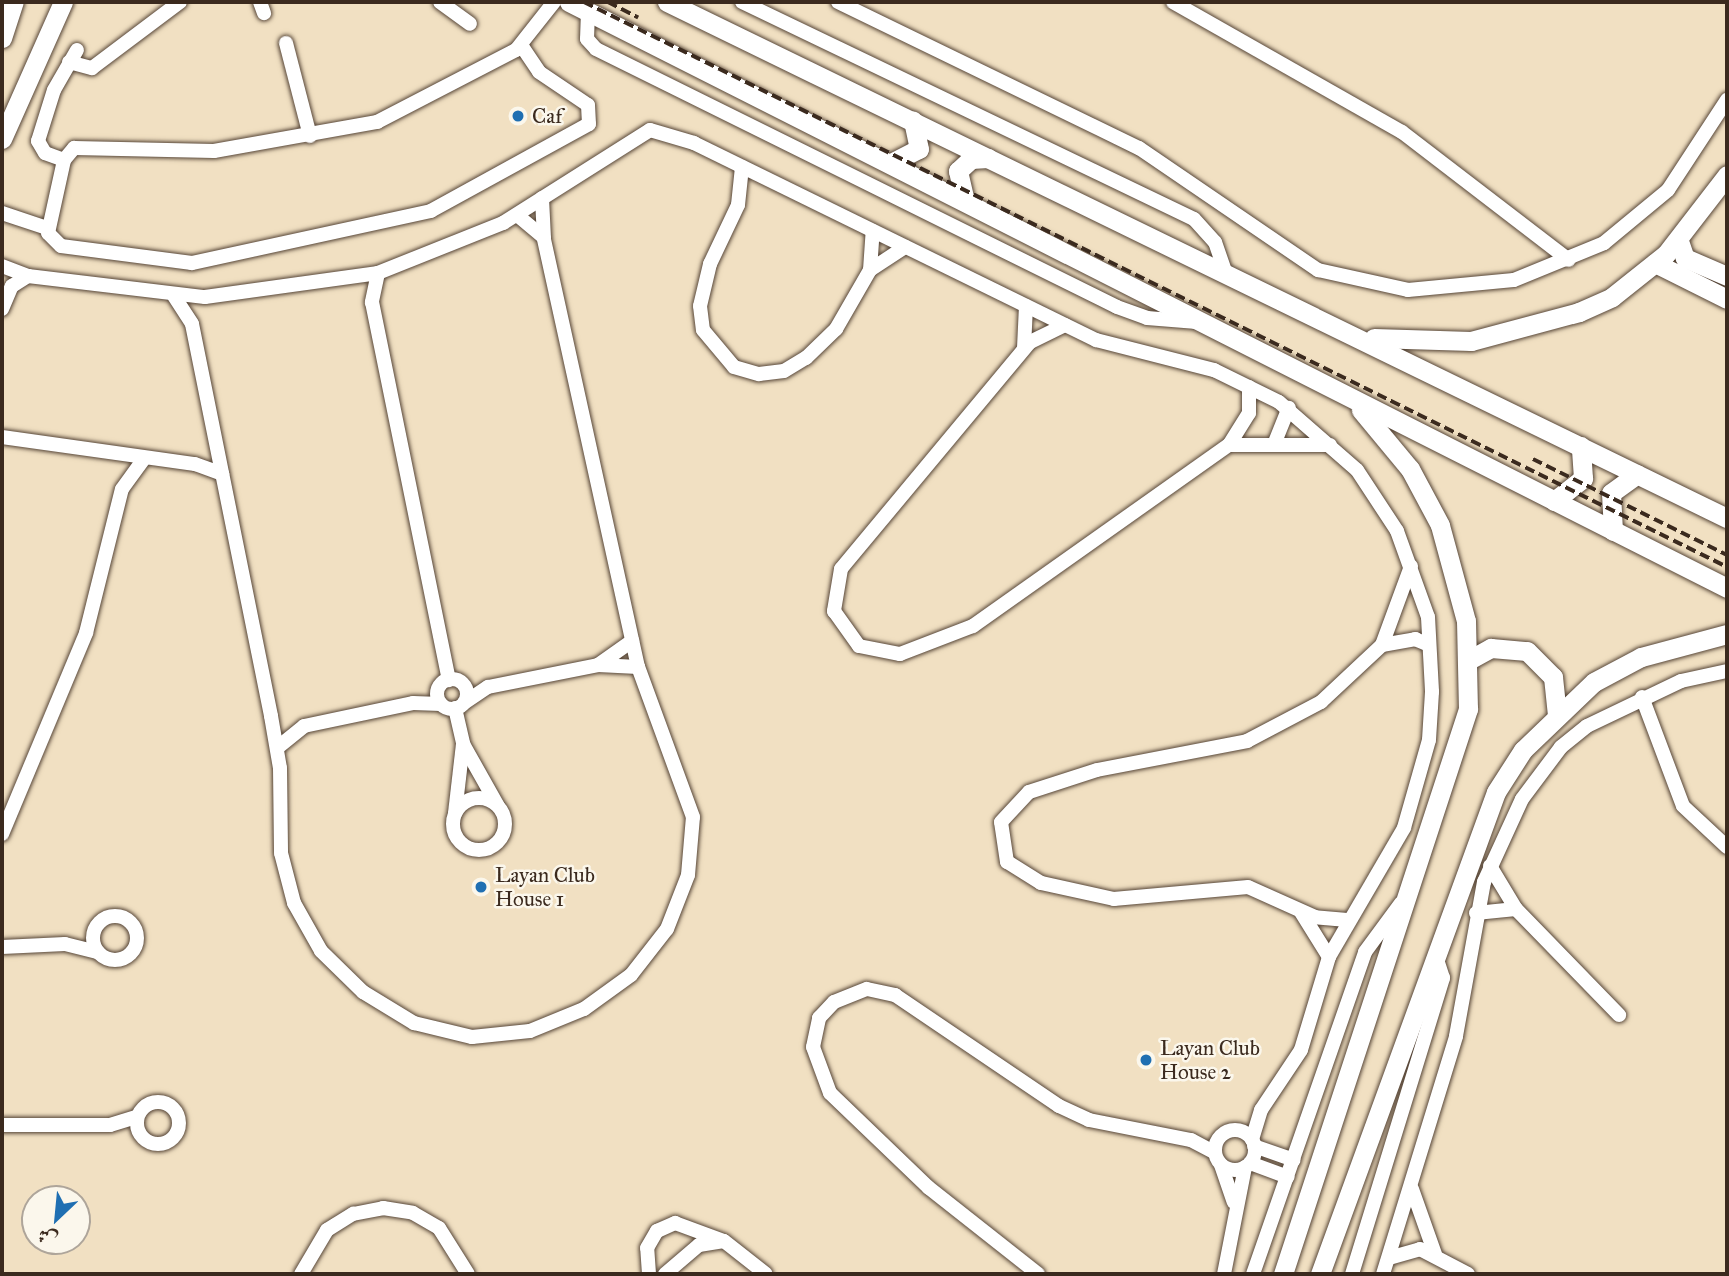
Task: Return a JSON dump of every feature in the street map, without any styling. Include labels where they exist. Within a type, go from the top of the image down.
[{"type":"main road","points":[[2,38],[14,2]]},
{"type":"main road","points":[[2,139],[63,2]]},
{"type":"main road","points":[[569,2],[964,197],[1198,322],[1727,588]]},
{"type":"main road","points":[[667,2],[1225,271],[1727,518]]},
{"type":"main road","points":[[893,162],[919,149],[913,121]]},
{"type":"main road","points":[[964,197],[957,180],[963,164],[988,158]]},
{"type":"main road","points":[[1360,337],[1434,343],[1544,326],[1612,297],[1656,263],[1679,241],[1727,175]]},
{"type":"main road","points":[[1679,241],[1685,258],[1727,276]]},
{"type":"main road","points":[[1656,263],[1727,299]]},
{"type":"main road","points":[[1283,1274],[1457,756],[1468,709],[1469,660],[1460,584],[1440,524],[1410,469],[1351,399]]},
{"type":"main road","points":[[1554,501],[1583,478],[1581,446]]},
{"type":"main road","points":[[1613,531],[1611,492],[1637,474]]},
{"type":"main road","points":[[1320,1274],[1496,792],[1557,713],[1640,657],[1727,634]]},
{"type":"main road","points":[[1469,660],[1491,648],[1527,651],[1553,677],[1557,713]]},
{"type":"street","points":[[64,160],[45,153],[38,141],[73,56],[92,68],[180,2]]},
{"type":"street","points":[[440,2],[470,24]]},
{"type":"street","points":[[47,228],[64,160],[83,145],[200,152],[310,136],[393,116],[521,45],[554,2]]},
{"type":"street","points":[[742,2],[754,5],[1194,219],[1215,242],[1225,271]]},
{"type":"street","points":[[838,2],[1139,148],[1275,245],[1343,279],[1442,289],[1514,279],[1569,260],[1636,221],[1668,190],[1727,100]]},
{"type":"street","points":[[1173,2],[1392,125],[1569,260]]},
{"type":"street","points":[[588,11],[587,39],[596,49],[1117,307],[1147,318],[1198,322]]},
{"type":"street","points":[[286,43],[310,136]]},
{"type":"street","points":[[2,213],[47,228],[61,246],[192,263],[431,211],[589,124],[588,105],[539,72],[521,45]]},
{"type":"street","points":[[2,266],[29,276],[174,296],[205,297],[378,273],[517,215],[650,130],[742,167],[1065,325],[1249,387],[1289,408],[1331,444],[1379,499],[1412,565],[1423,597],[1430,645],[1429,740],[1404,828],[1347,920],[1329,957],[1301,1050],[1261,1110],[1237,1130],[1191,1140],[1089,1120],[1059,1106],[895,995],[867,989],[834,1002],[819,1018],[813,1047],[830,1093],[929,1188],[1038,1274]]},
{"type":"street","points":[[742,167],[738,205],[700,306],[709,341],[734,367],[759,374],[784,371],[806,358],[836,329],[870,270],[873,231]]},
{"type":"street","points":[[738,205],[767,179]]},
{"type":"street","points":[[174,296],[192,324],[271,716],[277,748],[286,878],[321,951],[363,992],[414,1023],[471,1037],[530,1031],[584,1009],[631,975],[667,929],[688,875],[694,817],[688,794],[638,667],[544,238],[542,198]]},
{"type":"street","points":[[517,215],[544,238]]},
{"type":"street","points":[[870,270],[905,247]]},
{"type":"street","points":[[378,273],[372,302],[453,705],[463,744],[498,807],[504,832],[486,849],[461,843],[455,813],[463,744]]},
{"type":"street","points":[[2,309],[5,289],[29,276]]},
{"type":"street","points":[[353,278],[372,302]]},
{"type":"street","points":[[192,324],[205,297]]},
{"type":"street","points":[[1024,349],[1026,306]]},
{"type":"street","points":[[1065,325],[1024,349],[841,569],[834,611],[859,646],[900,654],[973,626],[1229,445],[1245,425],[1249,387]]},
{"type":"street","points":[[1275,442],[1289,408]]},
{"type":"street","points":[[1245,425],[1260,443]]},
{"type":"street","points":[[2,437],[110,456],[188,464],[222,474]]},
{"type":"street","points":[[1229,445],[1275,442],[1331,444]]},
{"type":"street","points":[[188,464],[216,443]]},
{"type":"street","points":[[110,456],[122,489]]},
{"type":"street","points":[[2,834],[86,633],[122,489],[143,460]]},
{"type":"street","points":[[1347,920],[1298,909],[1248,887],[1114,899],[1041,883],[1007,862],[1001,822],[1029,792],[1097,769],[1207,752],[1286,723],[1354,676],[1382,645],[1404,595],[1412,565]]},
{"type":"street","points":[[1404,595],[1423,597]]},
{"type":"street","points":[[1382,645],[1415,639],[1430,645]]},
{"type":"street","points":[[598,665],[632,641]]},
{"type":"street","points":[[277,748],[304,726],[413,703],[453,705],[488,687],[598,665],[638,667]]},
{"type":"street","points":[[1383,1274],[1412,1187],[1456,1036],[1476,913],[1490,866],[1522,799],[1561,747],[1642,696],[1727,671]]},
{"type":"street","points":[[450,682],[466,689],[453,705]]},
{"type":"street","points":[[413,703],[450,682],[488,687]]},
{"type":"street","points":[[1642,696],[1683,806],[1727,847]]},
{"type":"street","points":[[271,716],[304,726]]},
{"type":"street","points":[[455,813],[475,798],[498,807]]},
{"type":"street","points":[[1490,866],[1516,909],[1619,1015]]},
{"type":"street","points":[[1252,1274],[1366,952],[1412,892]]},
{"type":"street","points":[[1298,909],[1329,957]]},
{"type":"street","points":[[1476,913],[1516,909]]},
{"type":"street","points":[[2,947],[65,944],[98,952],[113,960],[126,958],[138,934],[118,916],[65,944]]},
{"type":"street","points":[[95,928],[98,952]]},
{"type":"street","points":[[1352,1274],[1433,1018],[1444,974],[1435,954]]},
{"type":"street","points":[[2,1125],[110,1125],[137,1117],[144,1106],[163,1102],[179,1122],[165,1143],[110,1125]]},
{"type":"street","points":[[1224,1274],[1234,1244],[1234,1202],[1261,1110]]},
{"type":"street","points":[[137,1117],[141,1136]]},
{"type":"street","points":[[1237,1130],[1253,1143],[1294,1160]]},
{"type":"street","points":[[1221,1135],[1218,1159],[1234,1202]]},
{"type":"street","points":[[1191,1140],[1218,1159],[1288,1177]]},
{"type":"street","points":[[1412,1187],[1435,1254]]},
{"type":"street","points":[[301,1274],[327,1230],[353,1214],[383,1208],[413,1213],[439,1228],[468,1274]]},
{"type":"street","points":[[649,1274],[647,1248],[657,1231],[675,1223],[724,1241],[766,1274]]},
{"type":"street","points":[[664,1274],[699,1245],[724,1241]]},
{"type":"street","points":[[1389,1258],[1412,1250],[1435,1254],[1468,1274]]},
{"type":"railway","points":[[584,2],[1727,567]]},
{"type":"railway","points":[[608,2],[638,17]]},
{"type":"railway","points":[[1533,459],[1727,555]]},
{"type":"place","name":"Caf","points":[[518,116]]},
{"type":"place","name":"Layan Club House 1","points":[[481,887]]},
{"type":"place","name":"Layan Club House 2","points":[[1146,1060]]}]
